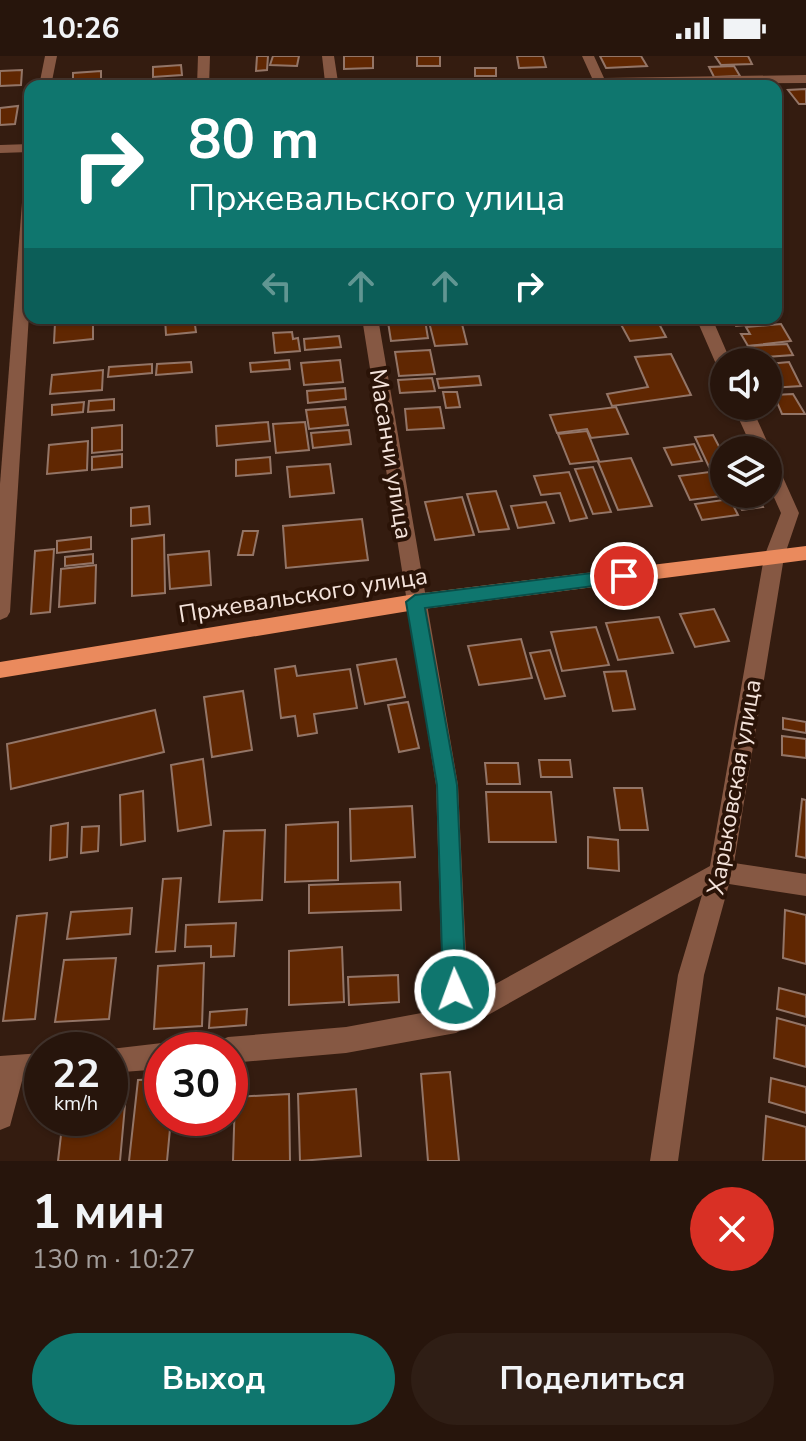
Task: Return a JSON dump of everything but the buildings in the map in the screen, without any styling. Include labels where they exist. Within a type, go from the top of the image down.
[{"type":"main road","name":"Пржевальского улица","points":[[0,670],[415,602],[806,553]]},
{"type":"street","points":[[46,80],[51,56]]},
{"type":"street","points":[[203,80],[204,56]]},
{"type":"street","points":[[328,56],[328,80]]},
{"type":"street","points":[[588,56],[599,80]]},
{"type":"street","points":[[765,80],[806,79]]},
{"type":"street","points":[[0,149],[24,148]]},
{"type":"street","points":[[0,612],[24,274]]},
{"type":"street","name":"Масанчи улица","points":[[371,324],[447,785],[456,1020]]},
{"type":"street","points":[[707,324],[717,348]]},
{"type":"street","name":"Харьковская улица","points":[[664,1161],[691,975],[721,872],[774,557],[790,513],[782,495]]},
{"type":"street","points":[[248,1048],[346,1040],[456,1020],[721,872],[806,885]]},
{"type":"street","points":[[0,1116],[6,1069]]},
{"type":"route","points":[[455,990],[447,785],[415,602],[624,576]]}]
